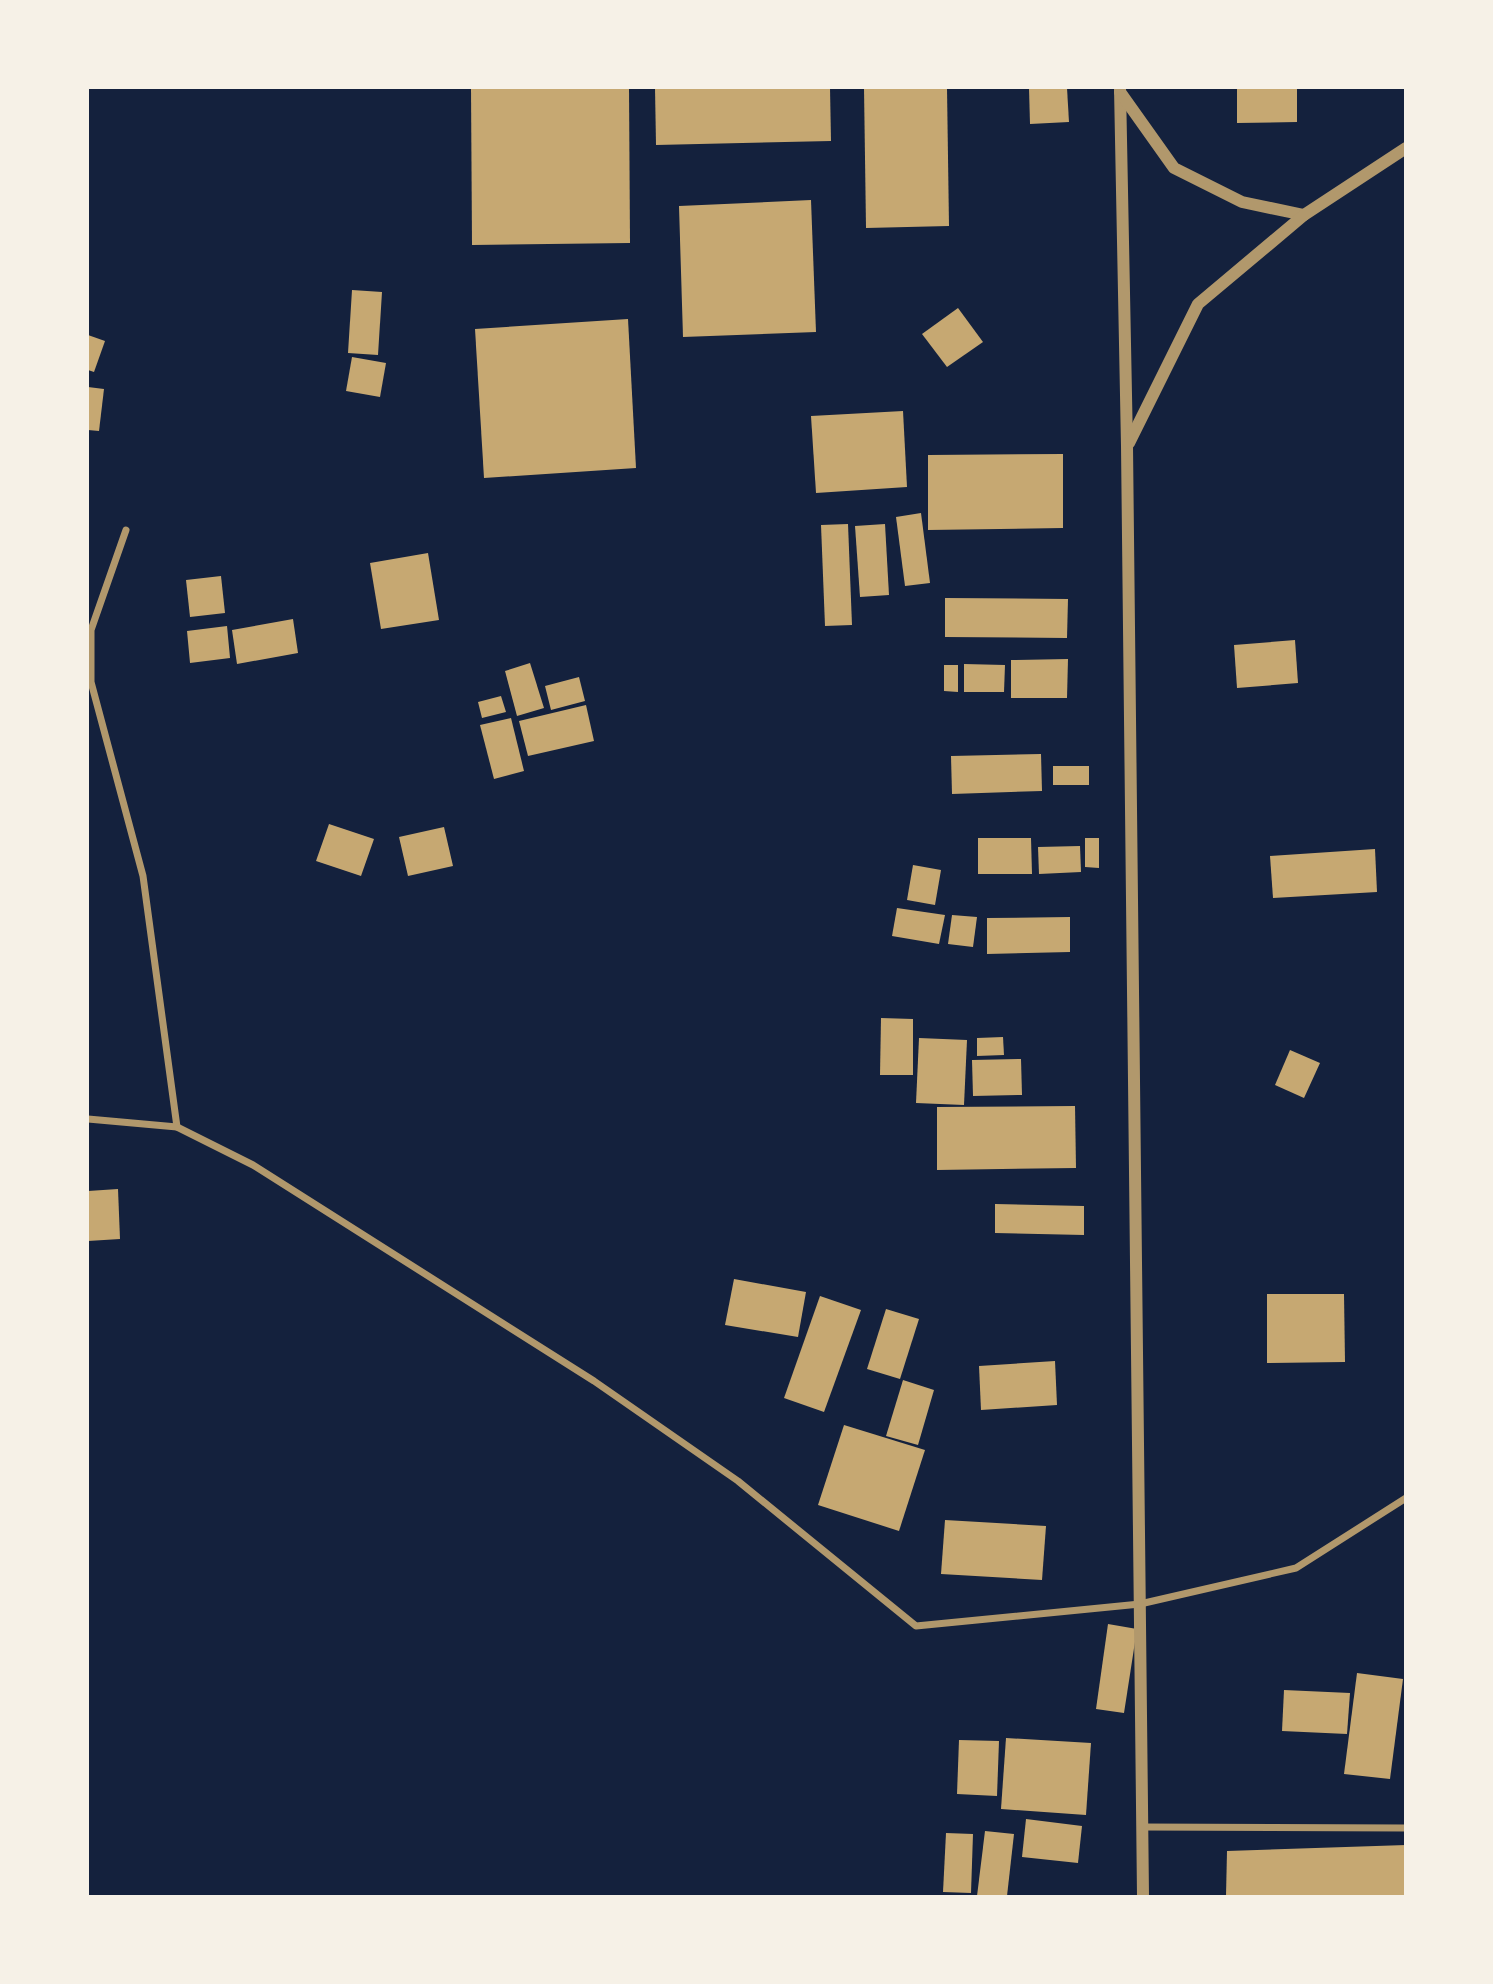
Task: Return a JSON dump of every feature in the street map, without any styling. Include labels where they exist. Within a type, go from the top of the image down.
[{"type":"street","points":[[1120,90],[1174,168],[1242,202],[1304,215]]},
{"type":"street","points":[[1120,90],[1128,446],[1143,1896]]},
{"type":"street","points":[[1128,446],[1198,304],[1304,215],[1405,148]]},
{"type":"street","points":[[126,530],[91,630],[92,682],[143,876],[177,1127]]},
{"type":"street","points":[[88,1119],[177,1127],[253,1165],[594,1381],[738,1481],[916,1626],[1140,1604],[1296,1567],[1405,1497]]},
{"type":"street","points":[[1142,1827],[1405,1828]]},
{"type":"building","points":[[471,88],[629,88],[630,243],[472,245]]},
{"type":"building","points":[[655,88],[830,88],[831,141],[656,145]]},
{"type":"building","points":[[864,88],[947,88],[949,226],[866,228]]},
{"type":"building","points":[[1029,88],[1067,88],[1069,122],[1030,124]]},
{"type":"building","points":[[1237,88],[1297,88],[1297,122],[1237,123]]},
{"type":"building","points":[[811,200],[816,332],[683,337],[679,206]]},
{"type":"building","points":[[352,290],[382,292],[378,355],[348,353]]},
{"type":"building","points":[[958,308],[983,342],[947,367],[922,334]]},
{"type":"building","points":[[628,319],[636,468],[484,478],[475,329]]},
{"type":"building","points":[[88,335],[105,341],[94,372],[88,370]]},
{"type":"building","points":[[352,357],[386,363],[380,397],[346,391]]},
{"type":"building","points":[[88,387],[104,389],[99,431],[88,430]]},
{"type":"building","points":[[903,411],[907,487],[816,493],[811,416]]},
{"type":"building","points":[[1063,454],[1063,528],[928,530],[928,455]]},
{"type":"building","points":[[921,513],[930,583],[905,586],[896,517]]},
{"type":"building","points":[[848,524],[852,625],[825,626],[821,525]]},
{"type":"building","points":[[885,524],[889,595],[860,597],[855,526]]},
{"type":"building","points":[[428,553],[439,620],[381,629],[370,563]]},
{"type":"building","points":[[221,576],[225,613],[190,617],[186,580]]},
{"type":"building","points":[[945,598],[1068,599],[1067,638],[945,637]]},
{"type":"building","points":[[293,619],[298,653],[237,664],[232,630]]},
{"type":"building","points":[[227,626],[230,658],[190,663],[187,631]]},
{"type":"building","points":[[1295,640],[1298,683],[1237,688],[1234,645]]},
{"type":"building","points":[[1068,659],[1067,698],[1011,698],[1011,660]]},
{"type":"building","points":[[530,663],[544,708],[517,716],[505,671]]},
{"type":"building","points":[[964,664],[1005,665],[1004,692],[964,692]]},
{"type":"building","points":[[944,665],[958,665],[958,692],[944,691]]},
{"type":"building","points":[[579,677],[585,701],[551,710],[545,686]]},
{"type":"building","points":[[501,696],[506,712],[482,718],[478,702]]},
{"type":"building","points":[[586,705],[594,741],[528,756],[519,721]]},
{"type":"building","points":[[511,718],[524,771],[494,779],[480,725]]},
{"type":"building","points":[[1041,754],[1042,791],[952,794],[951,756]]},
{"type":"building","points":[[1053,766],[1089,766],[1089,785],[1053,785]]},
{"type":"building","points":[[329,824],[374,839],[361,876],[316,861]]},
{"type":"building","points":[[444,827],[453,866],[408,876],[399,837]]},
{"type":"building","points":[[978,838],[1031,838],[1032,874],[978,874]]},
{"type":"building","points":[[1085,838],[1099,838],[1099,868],[1085,867]]},
{"type":"building","points":[[1080,846],[1081,872],[1039,874],[1038,847]]},
{"type":"building","points":[[1375,849],[1377,892],[1273,898],[1270,856]]},
{"type":"building","points":[[913,865],[941,870],[935,905],[907,900]]},
{"type":"building","points":[[897,908],[945,915],[939,944],[892,936]]},
{"type":"building","points":[[952,915],[977,917],[973,947],[948,944]]},
{"type":"building","points":[[1070,917],[1070,952],[987,954],[987,918]]},
{"type":"building","points":[[881,1018],[913,1019],[913,1075],[880,1075]]},
{"type":"building","points":[[1003,1037],[1004,1055],[977,1056],[977,1038]]},
{"type":"building","points":[[919,1038],[967,1040],[964,1105],[916,1103]]},
{"type":"building","points":[[1290,1050],[1320,1063],[1304,1098],[1275,1085]]},
{"type":"building","points":[[1021,1059],[1022,1095],[973,1096],[972,1060]]},
{"type":"building","points":[[1075,1106],[1076,1168],[937,1170],[937,1107]]},
{"type":"building","points":[[118,1189],[120,1239],[88,1241],[88,1191]]},
{"type":"building","points":[[995,1204],[1084,1206],[1084,1235],[995,1233]]},
{"type":"building","points":[[734,1279],[806,1292],[798,1337],[725,1325]]},
{"type":"building","points":[[1267,1294],[1344,1294],[1345,1362],[1267,1363]]},
{"type":"building","points":[[820,1296],[861,1310],[824,1412],[784,1398]]},
{"type":"building","points":[[886,1309],[919,1319],[900,1379],[867,1369]]},
{"type":"building","points":[[1055,1361],[1057,1405],[981,1410],[979,1366]]},
{"type":"building","points":[[903,1380],[934,1390],[918,1445],[886,1436]]},
{"type":"building","points":[[844,1425],[925,1450],[899,1531],[818,1505]]},
{"type":"building","points":[[945,1520],[1046,1526],[1042,1580],[941,1574]]},
{"type":"building","points":[[1108,1624],[1137,1629],[1124,1713],[1096,1709]]},
{"type":"building","points":[[1357,1673],[1403,1679],[1390,1779],[1344,1774]]},
{"type":"building","points":[[1284,1690],[1350,1693],[1347,1734],[1282,1731]]},
{"type":"building","points":[[1006,1738],[1091,1743],[1086,1815],[1001,1809]]},
{"type":"building","points":[[959,1740],[999,1741],[997,1796],[957,1794]]},
{"type":"building","points":[[1026,1819],[1082,1826],[1078,1863],[1022,1857]]},
{"type":"building","points":[[985,1831],[1014,1834],[1007,1896],[977,1896]]},
{"type":"building","points":[[946,1833],[973,1834],[971,1893],[943,1892]]},
{"type":"building","points":[[1406,1845],[1406,1896],[1226,1896],[1227,1851]]}]
